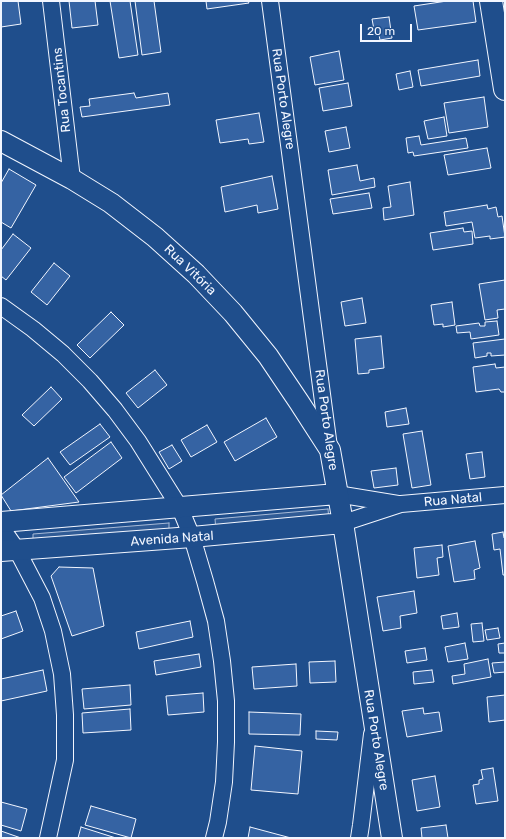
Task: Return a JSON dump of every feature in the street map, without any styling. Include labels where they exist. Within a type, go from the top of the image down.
[{"type":"main road","points":[[491,1],[505,90]]},
{"type":"street","name":"Rua Tocantins","points":[[52,1],[72,179]]},
{"type":"street","name":"Rua Porto Alegre","points":[[270,1],[330,450],[343,523],[392,838]]},
{"type":"street","name":"Rua Vitória","points":[[1,141],[72,179],[111,203],[155,237],[196,274],[234,314],[268,356],[330,450]]},
{"type":"street","points":[[1,306],[33,329],[63,354],[90,381],[115,410],[138,441],[180,508],[192,537],[206,581],[216,621],[226,701],[224,782],[214,838]]},
{"type":"street","points":[[1,522],[337,494]]},
{"type":"street","name":"Rua Natal","points":[[337,494],[401,504]]},
{"type":"street","name":"Rua Natal","points":[[343,523],[401,504],[505,495]]},
{"type":"street","name":"Avenida Natal","points":[[9,551],[192,537],[343,523]]},
{"type":"street","points":[[1,527],[9,551],[42,598],[53,631],[62,674],[65,716],[65,760],[48,838]]},
{"type":"street","points":[[359,838],[373,719]]},
{"type":"shaded area","points":[[328,509],[329,520],[216,531],[215,519]]},
{"type":"shaded area","points":[[169,523],[169,534],[33,546],[33,534]]},
{"type":"building","points":[[1,1],[18,1],[21,24],[1,27]]},
{"type":"building","points":[[69,1],[95,1],[98,25],[72,28]]},
{"type":"building","points":[[110,1],[130,1],[138,55],[119,58]]},
{"type":"building","points":[[135,1],[154,1],[161,52],[142,55]]},
{"type":"building","points":[[206,1],[248,1],[249,3],[207,9]]},
{"type":"building","points":[[447,1],[473,1],[476,22],[418,30],[414,6]]},
{"type":"building","points":[[389,17],[392,38],[380,40],[379,35],[375,35],[372,19]]},
{"type":"building","points":[[339,51],[344,80],[315,85],[310,57]]},
{"type":"building","points":[[478,60],[480,76],[421,86],[418,70]]},
{"type":"building","points":[[410,71],[413,87],[399,90],[396,74]]},
{"type":"building","points":[[348,83],[352,106],[323,111],[319,88]]},
{"type":"building","points":[[134,93],[136,98],[168,93],[170,105],[82,117],[80,107],[90,106],[89,99]]},
{"type":"building","points":[[484,97],[488,127],[449,133],[444,103]]},
{"type":"building","points":[[259,113],[264,142],[249,144],[248,139],[220,143],[216,120]]},
{"type":"building","points":[[444,117],[447,136],[428,139],[424,121]]},
{"type":"building","points":[[346,127],[350,148],[329,152],[325,131]]},
{"type":"building","points":[[419,136],[421,145],[466,138],[468,148],[414,156],[413,152],[408,153],[406,138]]},
{"type":"building","points":[[487,148],[491,168],[448,175],[444,155]]},
{"type":"building","points":[[357,165],[360,181],[374,178],[375,187],[332,195],[328,170]]},
{"type":"building","points":[[9,169],[36,185],[11,228],[1,222],[1,183]]},
{"type":"building","points":[[272,176],[278,209],[258,213],[257,205],[225,212],[221,187]]},
{"type":"building","points":[[410,182],[414,215],[384,220],[383,208],[391,207],[388,186]]},
{"type":"building","points":[[369,193],[372,208],[333,214],[330,199]]},
{"type":"building","points":[[487,205],[488,209],[496,207],[498,217],[502,216],[505,237],[490,239],[490,236],[475,238],[472,222],[446,226],[444,212]]},
{"type":"building","points":[[463,228],[464,232],[472,231],[473,244],[433,250],[430,233]]},
{"type":"building","points":[[13,234],[31,248],[6,280],[1,276],[1,250]]},
{"type":"building","points":[[54,263],[70,276],[47,305],[31,292]]},
{"type":"building","points":[[505,280],[505,309],[497,310],[498,318],[485,320],[479,284]]},
{"type":"building","points":[[362,298],[366,323],[345,326],[341,302]]},
{"type":"building","points":[[452,302],[455,325],[443,327],[443,324],[434,325],[431,305]]},
{"type":"building","points":[[111,312],[124,325],[90,358],[77,345]]},
{"type":"building","points":[[497,321],[499,335],[471,339],[470,332],[457,333],[456,326],[479,323],[480,326],[485,326],[485,322]]},
{"type":"building","points":[[381,336],[384,368],[369,370],[369,373],[358,374],[355,339]]},
{"type":"building","points":[[505,339],[505,355],[491,356],[491,353],[487,353],[487,356],[475,358],[473,343]]},
{"type":"building","points":[[495,364],[496,368],[505,367],[505,392],[501,392],[499,389],[476,392],[473,367]]},
{"type":"building","points":[[155,370],[167,385],[138,408],[126,393]]},
{"type":"building","points":[[51,387],[62,399],[34,426],[22,415]]},
{"type":"building","points":[[406,408],[409,424],[387,427],[385,412]]},
{"type":"building","points":[[266,418],[277,437],[235,461],[224,442]]},
{"type":"building","points":[[100,424],[110,437],[70,465],[60,452]]},
{"type":"building","points":[[207,425],[217,442],[191,457],[181,440]]},
{"type":"building","points":[[422,431],[431,485],[412,488],[403,434]]},
{"type":"building","points":[[111,442],[122,458],[76,493],[64,477]]},
{"type":"building","points":[[172,445],[182,461],[169,469],[159,452]]},
{"type":"building","points":[[482,452],[485,477],[470,479],[466,454]]},
{"type":"building","points":[[48,458],[79,502],[11,511],[1,495]]},
{"type":"building","points":[[396,468],[398,485],[374,488],[371,471]]},
{"type":"building","points":[[503,532],[505,538],[505,575],[503,575],[500,549],[494,550],[492,534]]},
{"type":"building","points":[[475,541],[480,568],[474,570],[475,579],[454,582],[448,546]]},
{"type":"building","points":[[442,545],[443,557],[437,558],[439,575],[417,578],[414,548]]},
{"type":"building","points":[[59,567],[93,568],[104,626],[72,636],[51,576]]},
{"type":"building","points":[[414,591],[417,613],[400,616],[401,628],[383,631],[377,597]]},
{"type":"building","points":[[16,611],[23,631],[1,639],[1,616]]},
{"type":"building","points":[[457,613],[459,627],[443,629],[441,616]]},
{"type":"building","points":[[190,621],[193,637],[139,649],[136,632]]},
{"type":"building","points":[[482,623],[484,641],[473,642],[471,624]]},
{"type":"building","points":[[498,628],[500,638],[487,640],[485,630]]},
{"type":"building","points":[[465,643],[468,659],[448,662],[445,647]]},
{"type":"building","points":[[505,643],[505,653],[499,653],[498,644]]},
{"type":"building","points":[[425,648],[427,660],[407,663],[405,651]]},
{"type":"building","points":[[199,654],[201,667],[156,675],[154,661]]},
{"type":"building","points":[[488,659],[491,677],[453,684],[452,676],[465,674],[464,664]]},
{"type":"building","points":[[335,661],[336,682],[310,683],[309,662]]},
{"type":"building","points":[[505,662],[505,672],[494,673],[492,663]]},
{"type":"building","points":[[296,664],[297,686],[254,689],[252,667]]},
{"type":"building","points":[[43,670],[47,691],[1,701],[1,679]]},
{"type":"building","points":[[432,670],[434,682],[414,684],[413,672]]},
{"type":"building","points":[[130,685],[131,705],[84,709],[82,689]]},
{"type":"building","points":[[203,693],[204,712],[168,715],[166,696]]},
{"type":"building","points":[[505,695],[505,720],[489,722],[487,697]]},
{"type":"building","points":[[423,708],[424,714],[439,712],[442,731],[407,737],[402,711]]},
{"type":"building","points":[[130,709],[131,730],[83,733],[82,713]]},
{"type":"building","points":[[249,712],[301,714],[300,735],[249,734]]},
{"type":"building","points":[[316,731],[338,732],[337,740],[316,739]]},
{"type":"building","points":[[255,746],[302,751],[298,794],[251,790]]},
{"type":"building","points":[[493,768],[498,801],[476,804],[473,785],[479,784],[479,780],[483,779],[481,770]]},
{"type":"building","points":[[435,776],[440,807],[417,811],[412,780]]},
{"type":"building","points":[[1,802],[27,809],[21,831],[1,825]]},
{"type":"building","points":[[91,806],[136,819],[131,838],[85,825]]},
{"type":"building","points":[[446,825],[448,838],[422,838],[421,828]]},
{"type":"building","points":[[81,827],[116,838],[78,838]]},
{"type":"building","points":[[250,827],[291,838],[248,838]]},
{"type":"building","points":[[1,831],[21,838],[1,838]]}]
